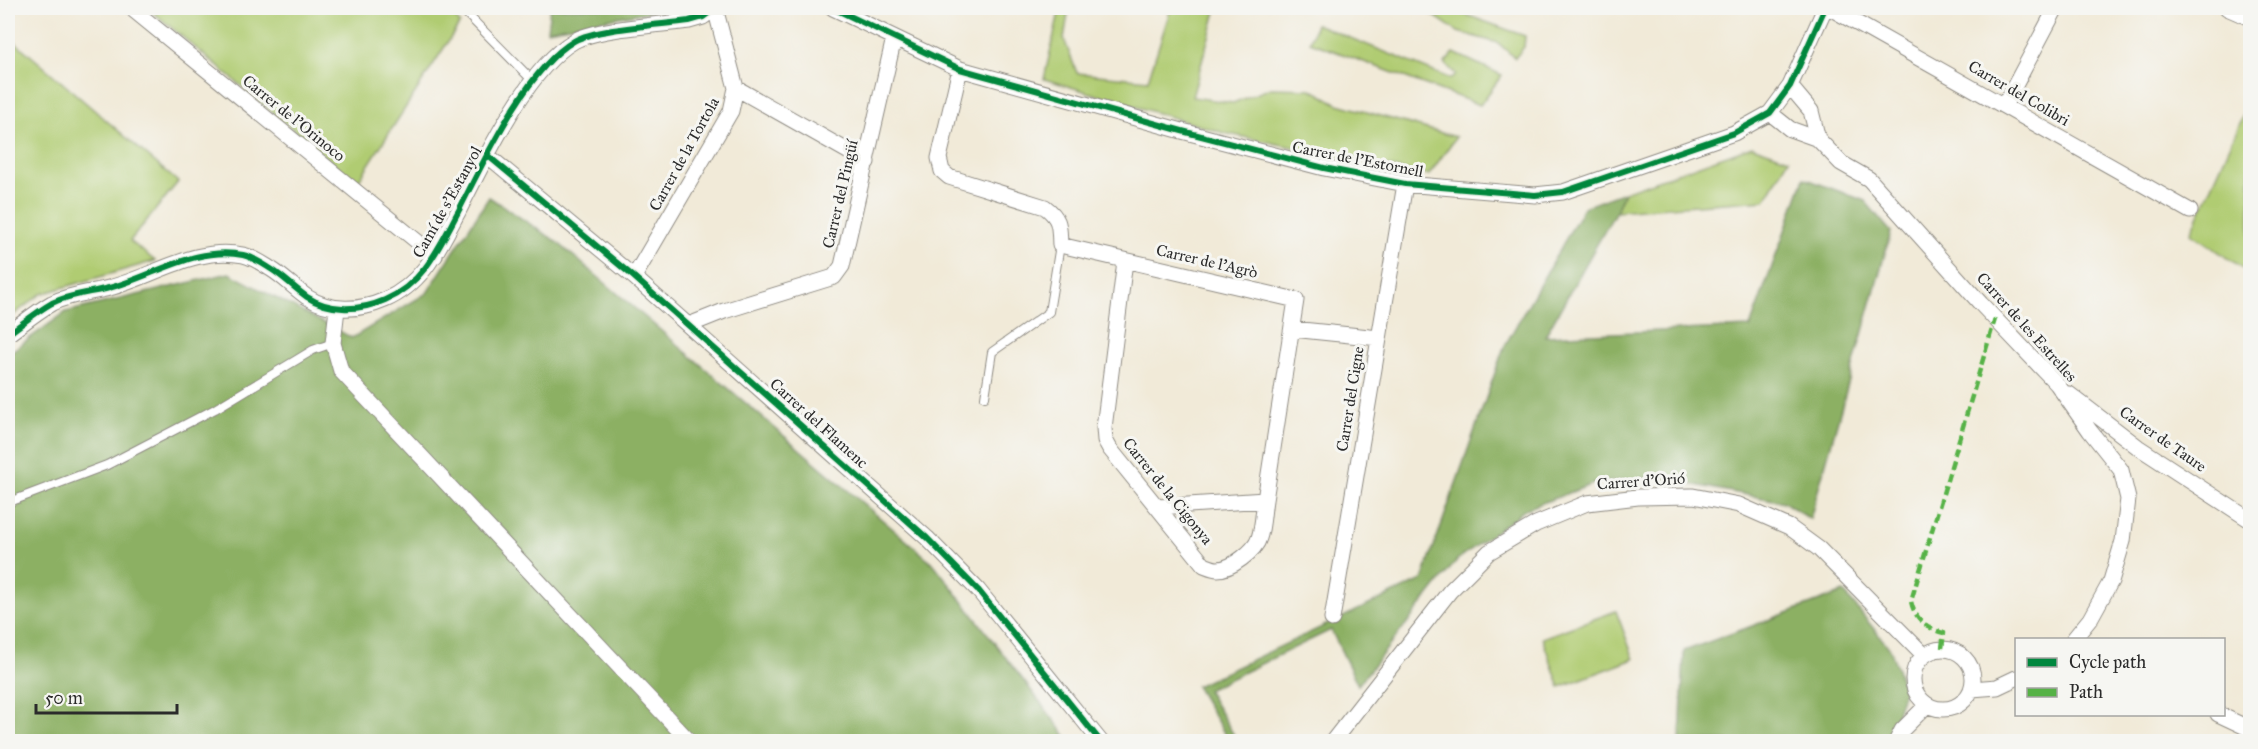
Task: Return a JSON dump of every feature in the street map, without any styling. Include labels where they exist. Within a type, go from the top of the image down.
[{"type":"street","name":"Carrer de l'Orinoco","points":[[131,8],[435,256]]},
{"type":"street","name":"Camí de s'Estanyol","points":[[8,334],[41,310],[67,297],[109,288],[194,257],[215,253],[246,255],[283,277],[307,297],[337,309],[368,305],[399,292],[421,274],[435,256],[488,155],[532,81],[562,51],[574,41],[590,34],[689,21],[703,17],[715,8]]},
{"type":"street","name":"Carrer de la Tortola","points":[[634,277],[731,111],[735,88],[715,8]]},
{"type":"street","name":"Carrer de l'Estornell","points":[[833,8],[960,69],[1215,140],[1324,168],[1405,184],[1535,195],[1563,192],[1734,133],[1770,113],[1790,86],[1825,8]]},
{"type":"street","name":"Carrer del Colibri","points":[[1830,8],[2190,211]]},
{"type":"street","points":[[2004,105],[2056,8]]},
{"type":"street","points":[[2227,8],[2250,18]]},
{"type":"street","name":"Carrer del Pingüí","points":[[689,325],[724,310],[834,277],[842,266],[894,38]]},
{"type":"street","points":[[960,69],[939,158],[942,171],[949,177],[1045,207],[1054,214],[1059,222],[1060,245]]},
{"type":"street","name":"Carrer de les Estrelles","points":[[1790,86],[1811,111],[1818,139]]},
{"type":"street","points":[[735,88],[867,162]]},
{"type":"street","name":"Carrer de les Estrelles","points":[[1770,113],[1790,129],[1818,139],[1841,164],[1869,179],[1981,304],[2057,384],[2121,470],[2128,499],[2123,541],[2111,581],[2090,619],[2074,638]]},
{"type":"street","name":"Carrer del Flamenc","points":[[488,155],[634,277],[927,538],[978,590],[1101,741]]},
{"type":"street","name":"Carrer del Cigne","points":[[1332,619],[1405,184]]},
{"type":"street","name":"Carrer de l'Agrò","points":[[1060,245],[1296,300],[1265,500]]},
{"type":"street","name":"Carrer de la Cigonya","points":[[1125,261],[1104,428],[1105,440],[1110,449],[1204,565],[1215,569],[1225,568],[1236,562],[1254,547],[1259,540],[1265,500]]},
{"type":"street","points":[[337,309],[333,343],[341,371],[690,741]]},
{"type":"street","points":[[1292,329],[1378,338]]},
{"type":"street","name":"Carrer de Taure","points":[[2057,384],[2138,447],[2250,520]]},
{"type":"street","name":"Carrer d'Orió","points":[[1332,741],[1450,591],[1489,552],[1536,524],[1587,503],[1638,497],[1693,496],[1739,505],[1788,527],[1819,549],[1923,655]]},
{"type":"street","points":[[1158,507],[1265,500]]},
{"type":"street","points":[[1942,648],[1952,649],[1961,654],[1972,669],[1974,679],[1972,689],[1967,697],[1953,708],[1935,708],[1927,705],[1915,690],[1912,681],[1917,663],[1923,655],[1942,648]]},
{"type":"street","points":[[1972,689],[1996,687],[2015,678]]},
{"type":"street","points":[[1896,741],[1902,730],[1927,705]]},
{"type":"street","points":[[2222,716],[2250,729]]},
{"type":"lane","points":[[461,8],[532,81]]},
{"type":"lane","points":[[985,397],[992,352],[1049,312],[1060,245]]},
{"type":"lane","points":[[12,501],[107,465],[215,408],[313,350],[333,343]]},
{"type":"green space","points":[[148,8],[445,8],[460,23],[357,183]]},
{"type":"green space","points":[[550,8],[669,8],[547,30]]},
{"type":"green space","points":[[1060,8],[1069,8],[1064,39],[1077,73],[1148,80],[1171,8],[1217,8],[1192,97],[1233,103],[1271,88],[1311,89],[1338,104],[1456,137],[1429,175],[1224,133],[1044,79]]},
{"type":"green space","points":[[1407,8],[1447,8],[1525,36],[1524,47],[1515,58],[1498,43],[1458,32],[1430,13]]},
{"type":"green space","points":[[1316,24],[1451,79],[1456,75],[1445,63],[1454,53],[1502,75],[1480,105],[1310,42]]},
{"type":"green space","points":[[8,36],[178,182],[130,241],[155,261],[41,294],[8,319]]},
{"type":"green space","points":[[2250,101],[2250,273],[2191,233]]},
{"type":"green space","points":[[1752,146],[1789,159],[1765,200],[1616,211],[1624,192]]},
{"type":"green space","points":[[1804,178],[1865,201],[1891,232],[1810,519],[1784,502],[1653,477],[1596,483],[1526,509],[1457,560],[1358,685],[1331,630],[1207,690],[1238,742],[1229,741],[1196,686],[1422,580],[1504,347],[1584,207],[1624,192],[1616,211],[1545,336],[1750,327]]},
{"type":"green space","points":[[489,197],[556,241],[934,564],[1070,741],[8,741],[8,354],[66,312],[229,273],[352,338],[427,293]]},
{"type":"green space","points":[[1844,592],[1891,650],[1904,691],[1888,741],[1680,741],[1684,651]]},
{"type":"green space","points":[[1616,611],[1634,659],[1560,687],[1542,638]]},
{"type":"marked path","points":[[1942,648],[1944,633],[1922,622],[1915,613],[1911,601],[1995,319]]},
{"type":"cycle path","points":[[8,334],[40,310],[59,300],[109,288],[208,254],[226,253],[250,257],[276,272],[307,297],[325,305],[355,308],[385,300],[410,284],[429,263],[507,119],[523,94],[556,54],[574,41],[597,33],[689,21],[703,17],[715,8]]},
{"type":"cycle path","points":[[833,8],[960,69],[1182,131],[1324,168],[1405,184],[1535,195],[1563,192],[1734,133],[1770,113],[1790,86],[1825,8]]},
{"type":"cycle path","points":[[487,155],[634,277],[927,538],[978,590],[1101,742]]}]
